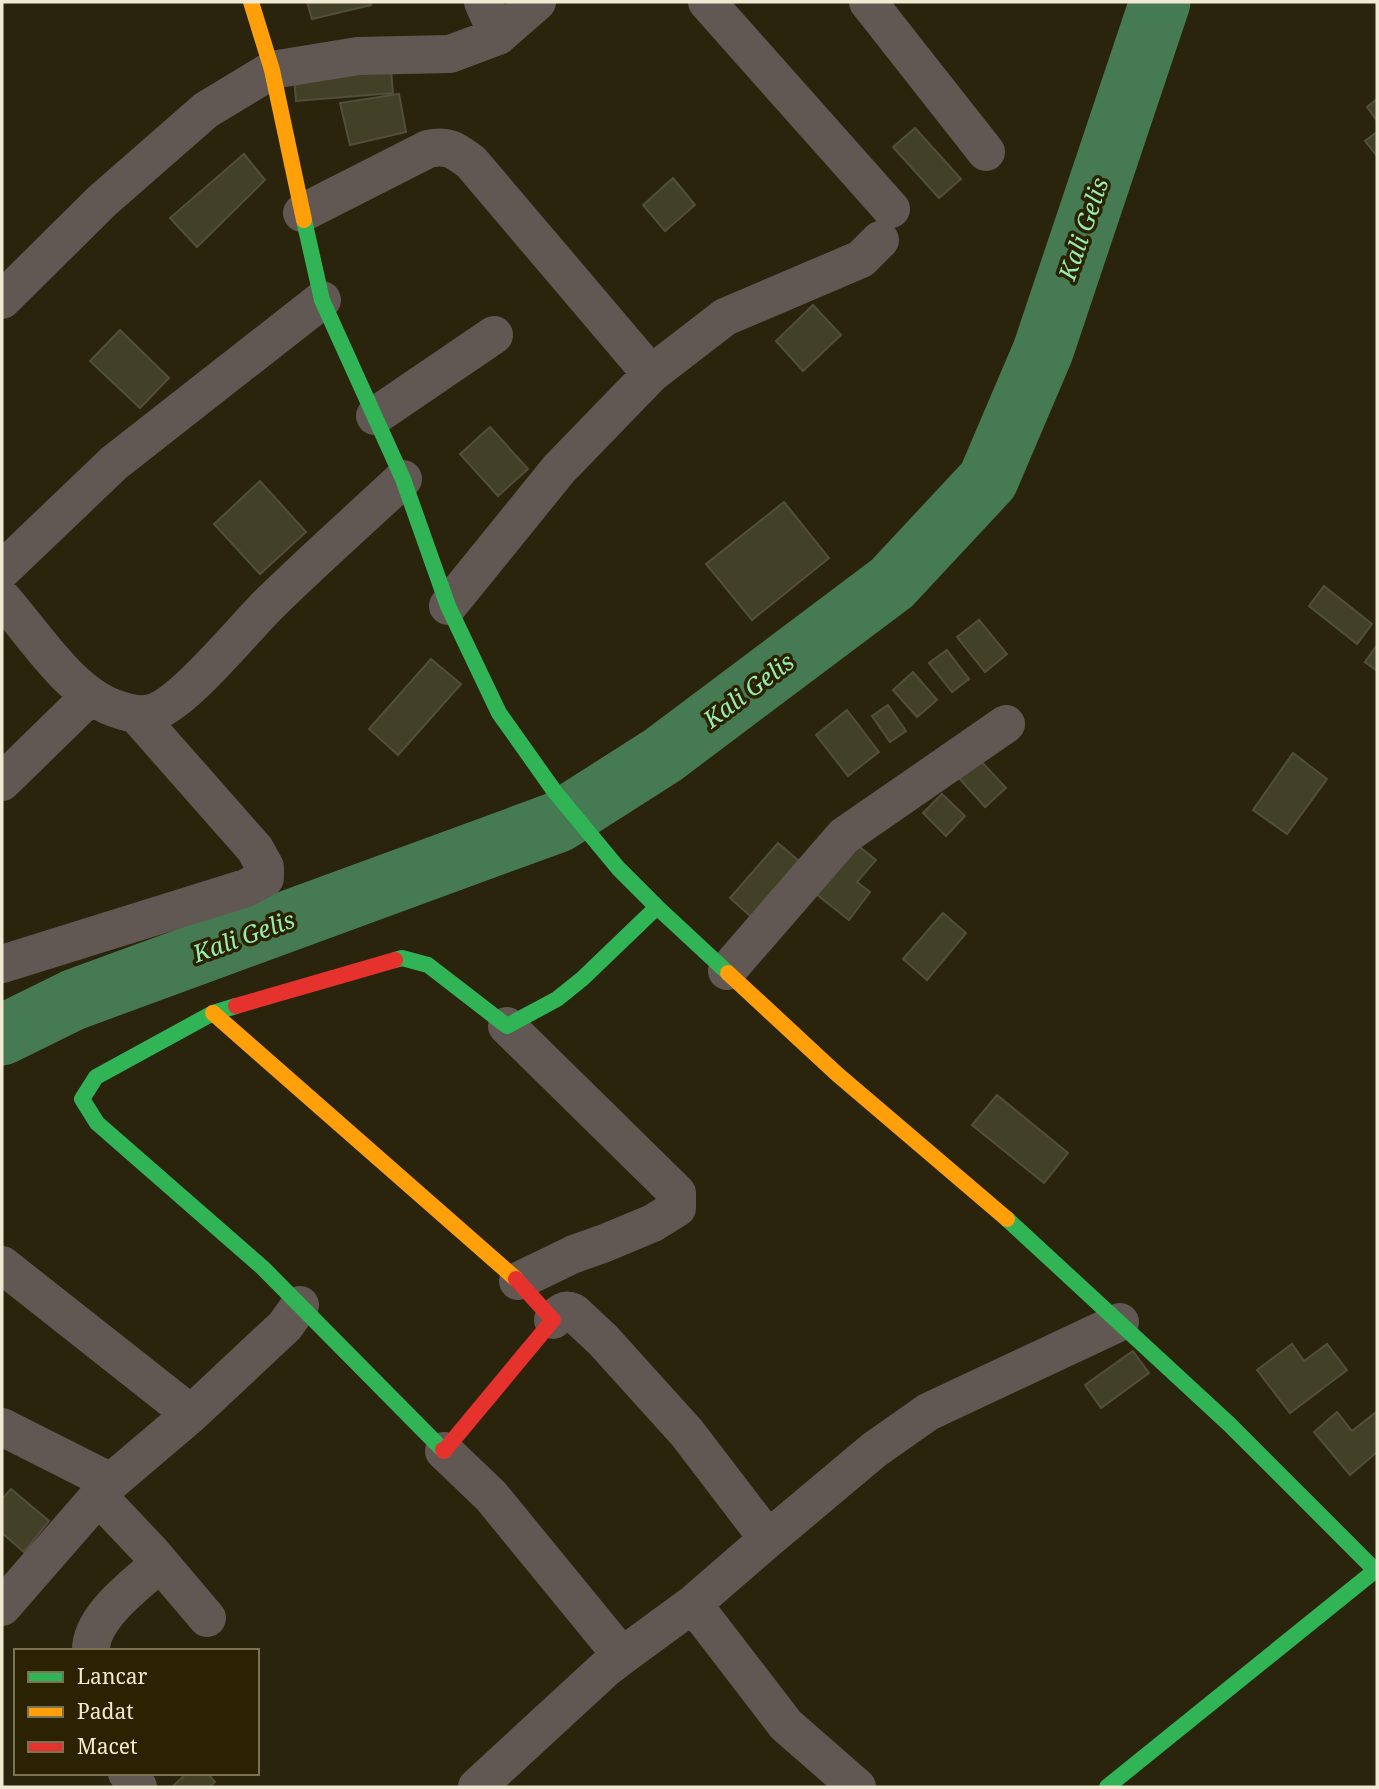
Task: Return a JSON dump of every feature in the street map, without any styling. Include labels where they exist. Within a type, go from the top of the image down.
[{"type":"street","points":[[251,2],[272,70],[322,300],[403,479],[448,606],[499,713],[555,792],[618,867],[657,907],[837,1074],[979,1194],[1120,1322],[1376,1570],[1107,1787]]},
{"type":"street","points":[[2,300],[102,201],[206,110],[272,70],[358,56],[450,54],[491,19],[537,2]]},
{"type":"street","points":[[448,606],[559,469],[651,374],[725,317],[861,259],[885,225],[707,2]]},
{"type":"street","points":[[868,2],[986,152]]},
{"type":"street","points":[[302,213],[428,149],[439,146],[454,150],[471,162],[651,374]]},
{"type":"street","points":[[2,570],[114,463],[322,300]]},
{"type":"street","points":[[375,416],[494,335]]},
{"type":"street","points":[[2,598],[58,666],[90,696],[118,710],[135,714],[152,713],[191,686],[270,602],[403,479]]},
{"type":"street","points":[[2,782],[90,696]]},
{"type":"street","points":[[2,964],[246,888],[265,878],[265,867],[255,849],[135,714]]},
{"type":"street","points":[[727,971],[844,836],[1006,724]]},
{"type":"street","points":[[506,1026],[557,999],[582,979],[657,907]]},
{"type":"street","points":[[518,1281],[573,1254],[653,1223],[677,1208],[677,1193],[506,1026],[428,965],[402,958],[213,1013],[96,1077],[82,1099],[97,1123],[263,1268],[491,1496],[622,1656]]},
{"type":"street","points":[[213,1013],[518,1281],[553,1320]]},
{"type":"street","points":[[2,1265],[191,1414]]},
{"type":"street","points":[[2,1607],[105,1490],[285,1326],[300,1305]]},
{"type":"street","points":[[444,1451],[553,1320],[562,1311],[568,1310],[603,1340],[687,1433],[768,1539]]},
{"type":"street","points":[[477,1787],[606,1669],[693,1604],[874,1450],[928,1412],[1120,1322]]},
{"type":"street","points":[[2,1427],[105,1490],[160,1563],[207,1618]]},
{"type":"street","points":[[91,1649],[91,1641],[102,1619],[160,1563]]},
{"type":"street","points":[[693,1604],[786,1725],[857,1787]]},
{"type":"building","points":[[307,2],[370,2],[371,5],[312,19]]},
{"type":"building","points":[[391,70],[393,93],[296,101],[294,78]]},
{"type":"building","points":[[399,94],[406,132],[350,145],[340,103]]},
{"type":"building","points":[[1377,99],[1377,121],[1367,107]]},
{"type":"building","points":[[915,128],[961,179],[939,198],[893,147]]},
{"type":"building","points":[[1377,132],[1377,156],[1365,141]]},
{"type":"building","points":[[244,154],[265,180],[197,247],[170,218]]},
{"type":"building","points":[[673,178],[695,205],[665,231],[643,205]]},
{"type":"building","points":[[813,305],[841,335],[803,371],[776,341]]},
{"type":"building","points":[[120,330],[169,378],[140,408],[90,361]]},
{"type":"building","points":[[490,427],[528,469],[498,496],[460,454]]},
{"type":"building","points":[[260,481],[306,532],[260,574],[214,524]]},
{"type":"building","points":[[784,502],[829,558],[752,620],[706,564]]},
{"type":"building","points":[[1324,586],[1372,624],[1357,644],[1309,606]]},
{"type":"building","points":[[979,620],[1007,654],[985,672],[957,637]]},
{"type":"building","points":[[1377,645],[1377,671],[1365,662]]},
{"type":"building","points":[[947,650],[969,679],[952,692],[929,663]]},
{"type":"building","points":[[431,659],[461,684],[398,755],[369,729]]},
{"type":"building","points":[[913,672],[937,700],[917,717],[893,690]]},
{"type":"building","points":[[888,705],[906,731],[890,742],[872,716]]},
{"type":"building","points":[[847,710],[879,752],[848,776],[816,735]]},
{"type":"building","points":[[1293,753],[1327,779],[1287,834],[1253,810]]},
{"type":"building","points":[[979,759],[1006,788],[985,807],[959,778]]},
{"type":"building","points":[[942,794],[965,816],[946,836],[923,813]]},
{"type":"building","points":[[851,840],[876,860],[857,882],[870,892],[849,920],[811,890]]},
{"type":"building","points":[[778,843],[805,866],[757,922],[730,898]]},
{"type":"building","points":[[943,913],[966,933],[927,980],[903,959]]},
{"type":"building","points":[[997,1095],[1068,1153],[1044,1183],[972,1125]]},
{"type":"building","points":[[1292,1344],[1304,1361],[1327,1344],[1347,1370],[1290,1413],[1257,1370]]},
{"type":"building","points":[[1133,1351],[1149,1373],[1101,1408],[1085,1385]]},
{"type":"building","points":[[1337,1412],[1352,1431],[1377,1413],[1377,1452],[1350,1475],[1314,1432]]},
{"type":"building","points":[[11,1489],[49,1521],[24,1552],[2,1533],[2,1499]]},
{"type":"building","points":[[185,1775],[209,1775],[215,1782],[209,1787],[172,1787]]},
{"type":"waterway","name":"Kali Gelis","points":[[2,1035],[73,1000],[558,822],[663,755],[892,583],[988,480],[1043,351],[1160,2]]},
{"type":"traffic: fast","points":[[304,220],[322,300],[403,479],[448,606],[499,713],[555,792],[618,868],[728,973]]},
{"type":"traffic: fast","points":[[395,960],[402,958],[428,965],[507,1026],[557,999],[582,979],[657,907]]},
{"type":"traffic: fast","points":[[236,1006],[213,1013],[96,1077],[82,1099],[97,1123],[263,1268],[443,1450]]},
{"type":"traffic: fast","points":[[1007,1219],[1229,1424],[1376,1571]]},
{"type":"traffic: fast","points":[[1107,1787],[1377,1569]]},
{"type":"traffic: slow","points":[[251,2],[272,70],[304,220]]},
{"type":"traffic: slow","points":[[728,973],[837,1074],[1007,1219]]},
{"type":"traffic: slow","points":[[213,1013],[516,1279]]},
{"type":"traffic: jam","points":[[236,1006],[395,960]]},
{"type":"traffic: jam","points":[[443,1450],[553,1320],[516,1279]]}]
